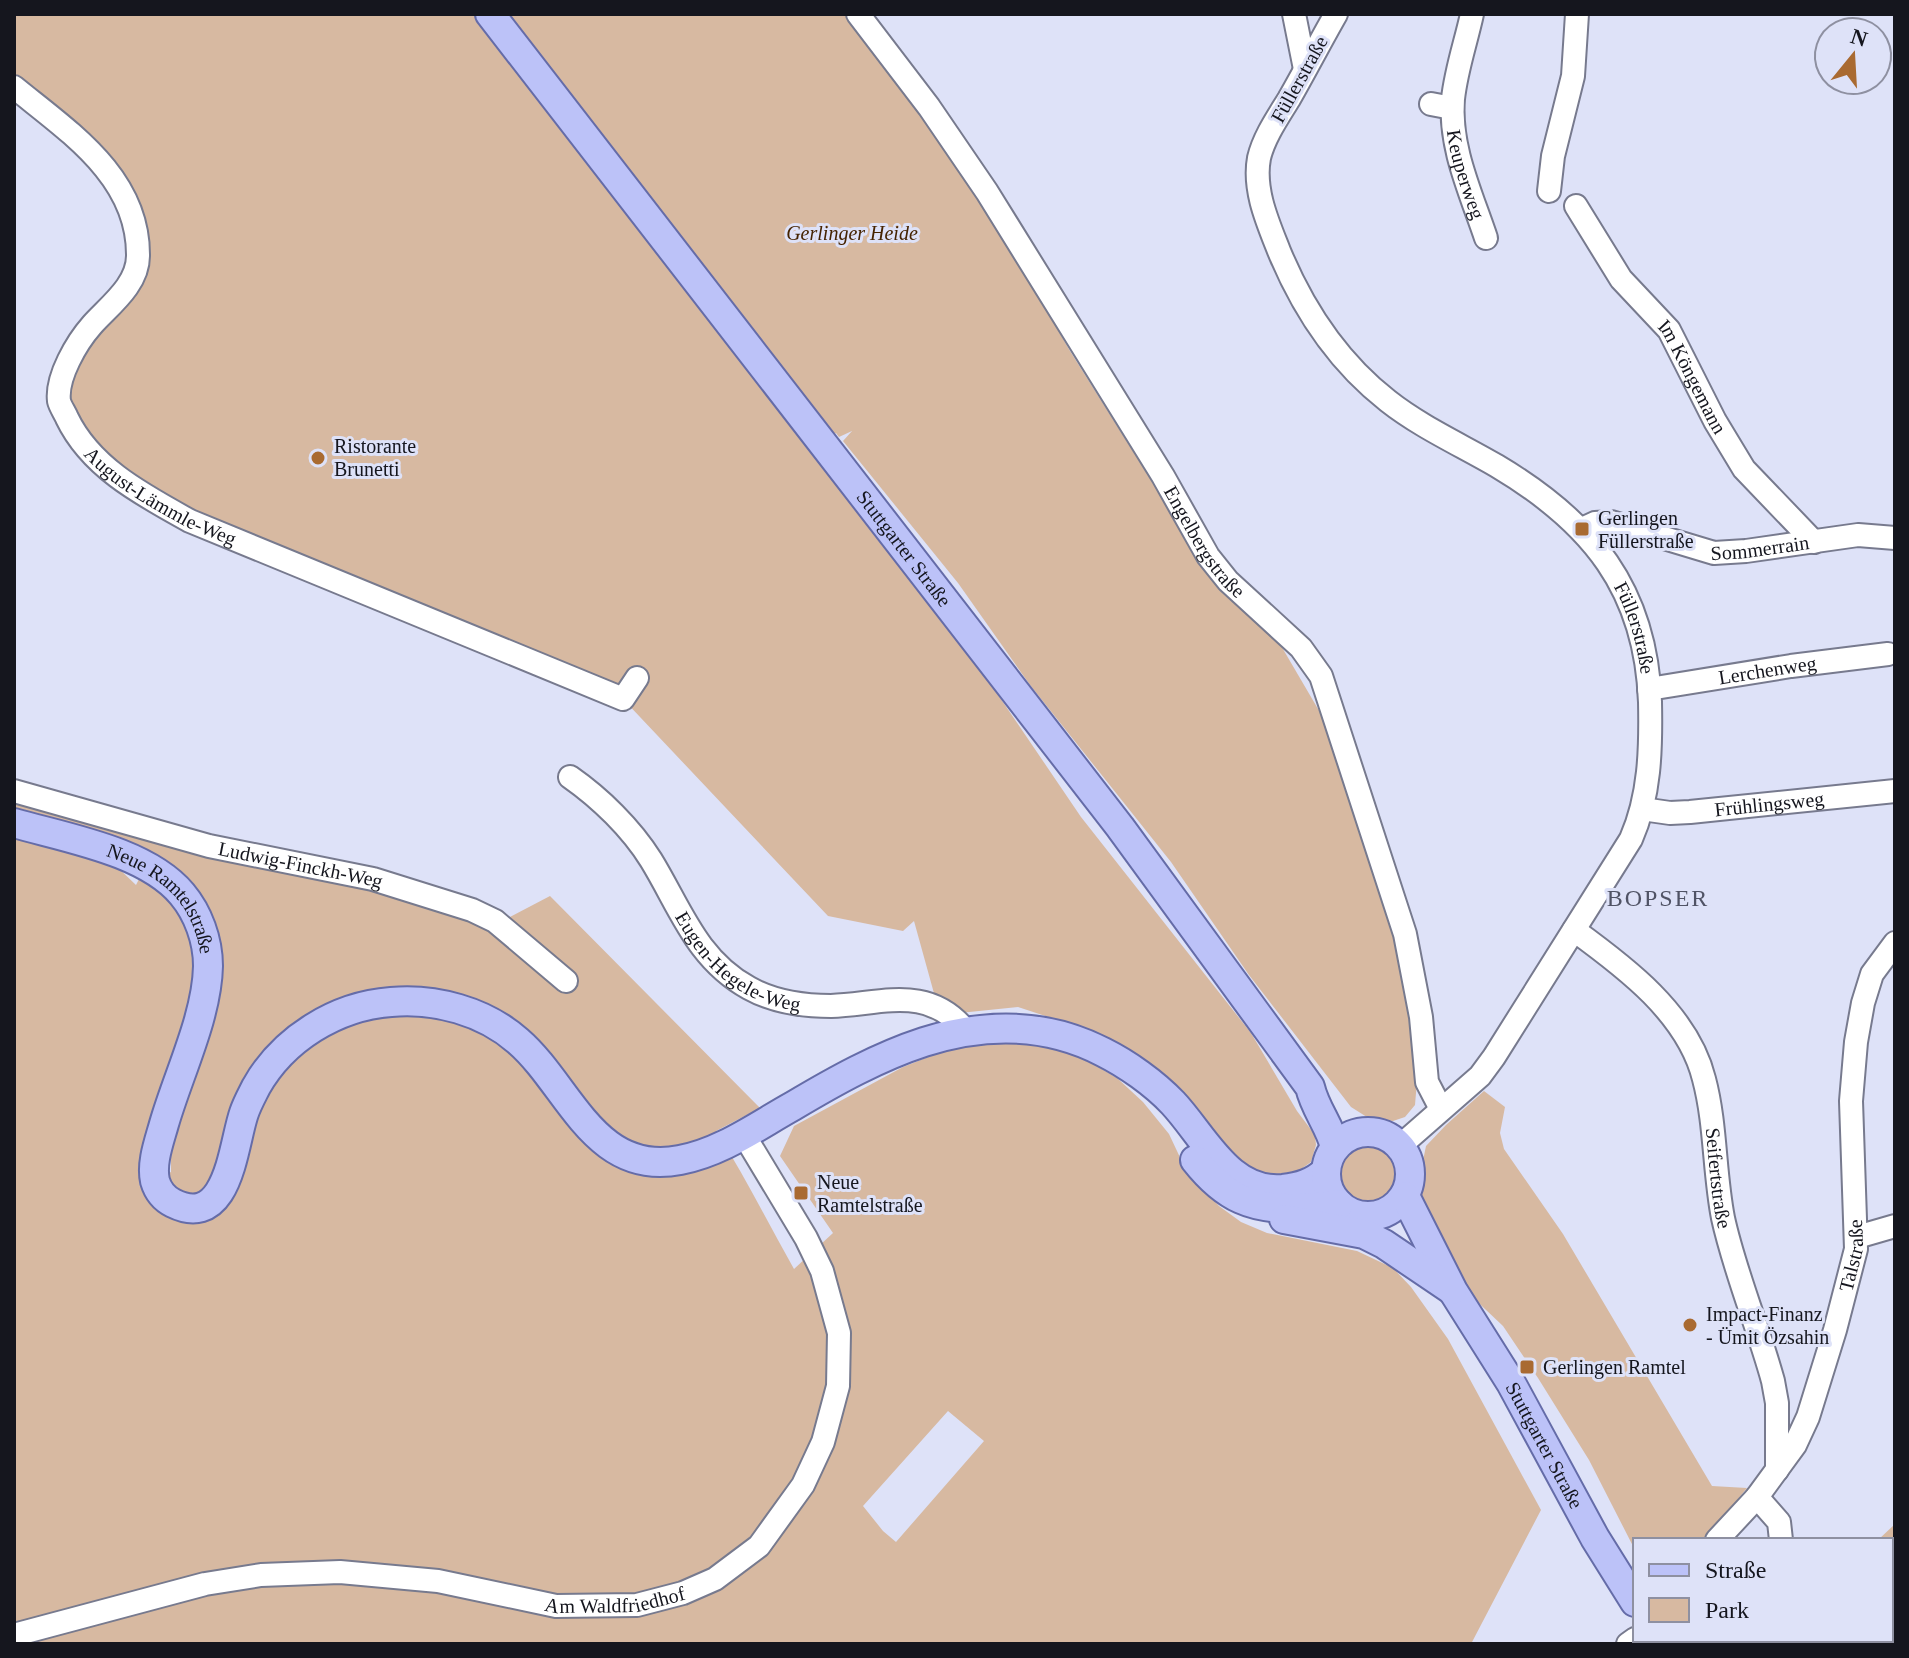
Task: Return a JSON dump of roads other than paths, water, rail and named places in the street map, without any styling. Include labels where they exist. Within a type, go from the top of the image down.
[{"type":"main road","name":"Stuttgarter Straße","points":[[490,14],[1120,827],[1310,1087],[1330,1159]]},
{"type":"main road","name":"Neue Ramtelstraße","points":[[14,823],[133,860],[171,883],[195,914],[206,945],[208,972],[155,1165],[157,1187],[173,1203],[189,1208],[201,1207],[217,1196],[226,1182],[245,1112],[256,1087],[291,1044],[337,1015],[390,1002],[447,1006],[495,1024],[535,1057],[575,1113],[593,1132],[624,1154],[651,1161],[678,1161],[723,1146],[860,1069],[908,1047],[966,1031],[1018,1027],[1052,1033],[1103,1052],[1136,1074],[1174,1103],[1211,1152],[1248,1182],[1272,1189],[1308,1185],[1330,1159]]},
{"type":"main road","name":"Neue Ramtelstraße","points":[[1136,1074],[1198,1163],[1221,1188],[1240,1200],[1263,1207],[1286,1209],[1339,1204]]},
{"type":"main road","name":"Stuttgarter Straße","points":[[1310,1087],[1323,1095],[1353,1126],[1364,1131]]},
{"type":"main road","points":[[1364,1131],[1384,1134],[1400,1146],[1410,1165],[1411,1176],[1405,1196],[1393,1209],[1377,1215],[1357,1214],[1339,1204],[1327,1183],[1330,1159],[1347,1136],[1364,1131]]},
{"type":"main road","name":"Stuttgarter Straße","points":[[1405,1196],[1453,1291],[1511,1383],[1595,1538],[1633,1599]]},
{"type":"main road","points":[[1263,1207],[1291,1222],[1364,1234],[1453,1291]]},
{"type":"main road","name":"Stuttgarter Straße","points":[[1377,1215],[1403,1235],[1453,1291]]},
{"type":"street","name":"Engelbergstraße","points":[[858,14],[929,107],[987,192],[1163,476],[1208,556],[1228,581],[1301,648],[1321,676],[1405,934],[1421,1017],[1427,1082],[1441,1109]]},
{"type":"street","points":[[1294,14],[1305,69]]},
{"type":"street","name":"Füllerstraße","points":[[1336,14],[1265,143],[1258,173],[1259,191],[1268,224],[1287,270],[1328,341],[1390,403],[1522,481],[1582,529],[1614,574],[1632,610],[1643,646],[1649,689],[1650,745],[1642,809],[1619,861],[1480,1076],[1400,1146]]},
{"type":"street","name":"Keuperweg","points":[[1472,14],[1456,81],[1442,106],[1486,238]]},
{"type":"street","points":[[1549,191],[1553,156],[1573,76],[1577,14]]},
{"type":"street","name":"August-Lämmle-Weg","points":[[14,87],[100,161],[121,190],[132,215],[138,258],[133,277],[115,302],[92,324],[65,366],[59,401],[72,429],[97,459],[141,494],[190,521],[608,693],[623,699],[637,678]]},
{"type":"street","name":"Im Köngemann","points":[[1576,206],[1621,279],[1669,330],[1715,421],[1744,469],[1814,542]]},
{"type":"street","name":"Sommerrain","points":[[1582,529],[1595,523],[1611,522],[1714,553],[1858,535],[1895,538]]},
{"type":"street","name":"Lerchenweg","points":[[1649,689],[1888,654]]},
{"type":"street","name":"Eugen-Hegele-Weg","points":[[570,777],[587,789],[649,857],[687,929],[728,974],[749,988],[778,1001],[807,1005],[832,1006],[876,1000],[925,1002],[948,1011],[966,1031]]},
{"type":"street","name":"Ludwig-Finckh-Weg","points":[[14,791],[209,846],[373,879],[472,910],[495,921],[566,981]]},
{"type":"street","name":"Frühlingsweg","points":[[1642,809],[1690,812],[1895,791]]},
{"type":"street","name":"Seifertstraße","points":[[1574,930],[1606,953],[1646,989],[1675,1021],[1697,1058],[1707,1091],[1717,1182],[1726,1230],[1773,1381],[1777,1403],[1777,1470]]},
{"type":"street","name":"Talstraße","points":[[1719,1538],[1757,1497],[1795,1445],[1808,1417],[1849,1282],[1857,1237],[1851,1101],[1856,1042],[1872,974],[1895,943]]},
{"type":"street","name":"Am Waldfriedhof","points":[[14,1635],[205,1584],[261,1575],[340,1572],[438,1581],[556,1606],[637,1605],[683,1593],[715,1579],[759,1546],[803,1485],[823,1442],[838,1386],[839,1333],[822,1271],[806,1238],[744,1135]]},
{"type":"street","points":[[1857,1237],[1895,1226]]},
{"type":"street","points":[[1757,1497],[1779,1522],[1781,1538]]},
{"type":"place","name":"Ristorante Brunetti","points":[[318,458]]},
{"type":"place","name":"Gerlingen Füllerstraße","points":[[1582,529]]},
{"type":"place","name":"Neue Ramtelstraße","points":[[801,1193]]},
{"type":"place","name":"Impact-Finanz - Ümit Özsahin","points":[[1690,1325]]},
{"type":"place","name":"Gerlingen Ramtel","points":[[1527,1367]]},
{"type":"district","name":"BOPSER","points":[[1658,898]]},
{"type":"park label","name":"Gerlinger Heide","points":[[852,233]]}]
